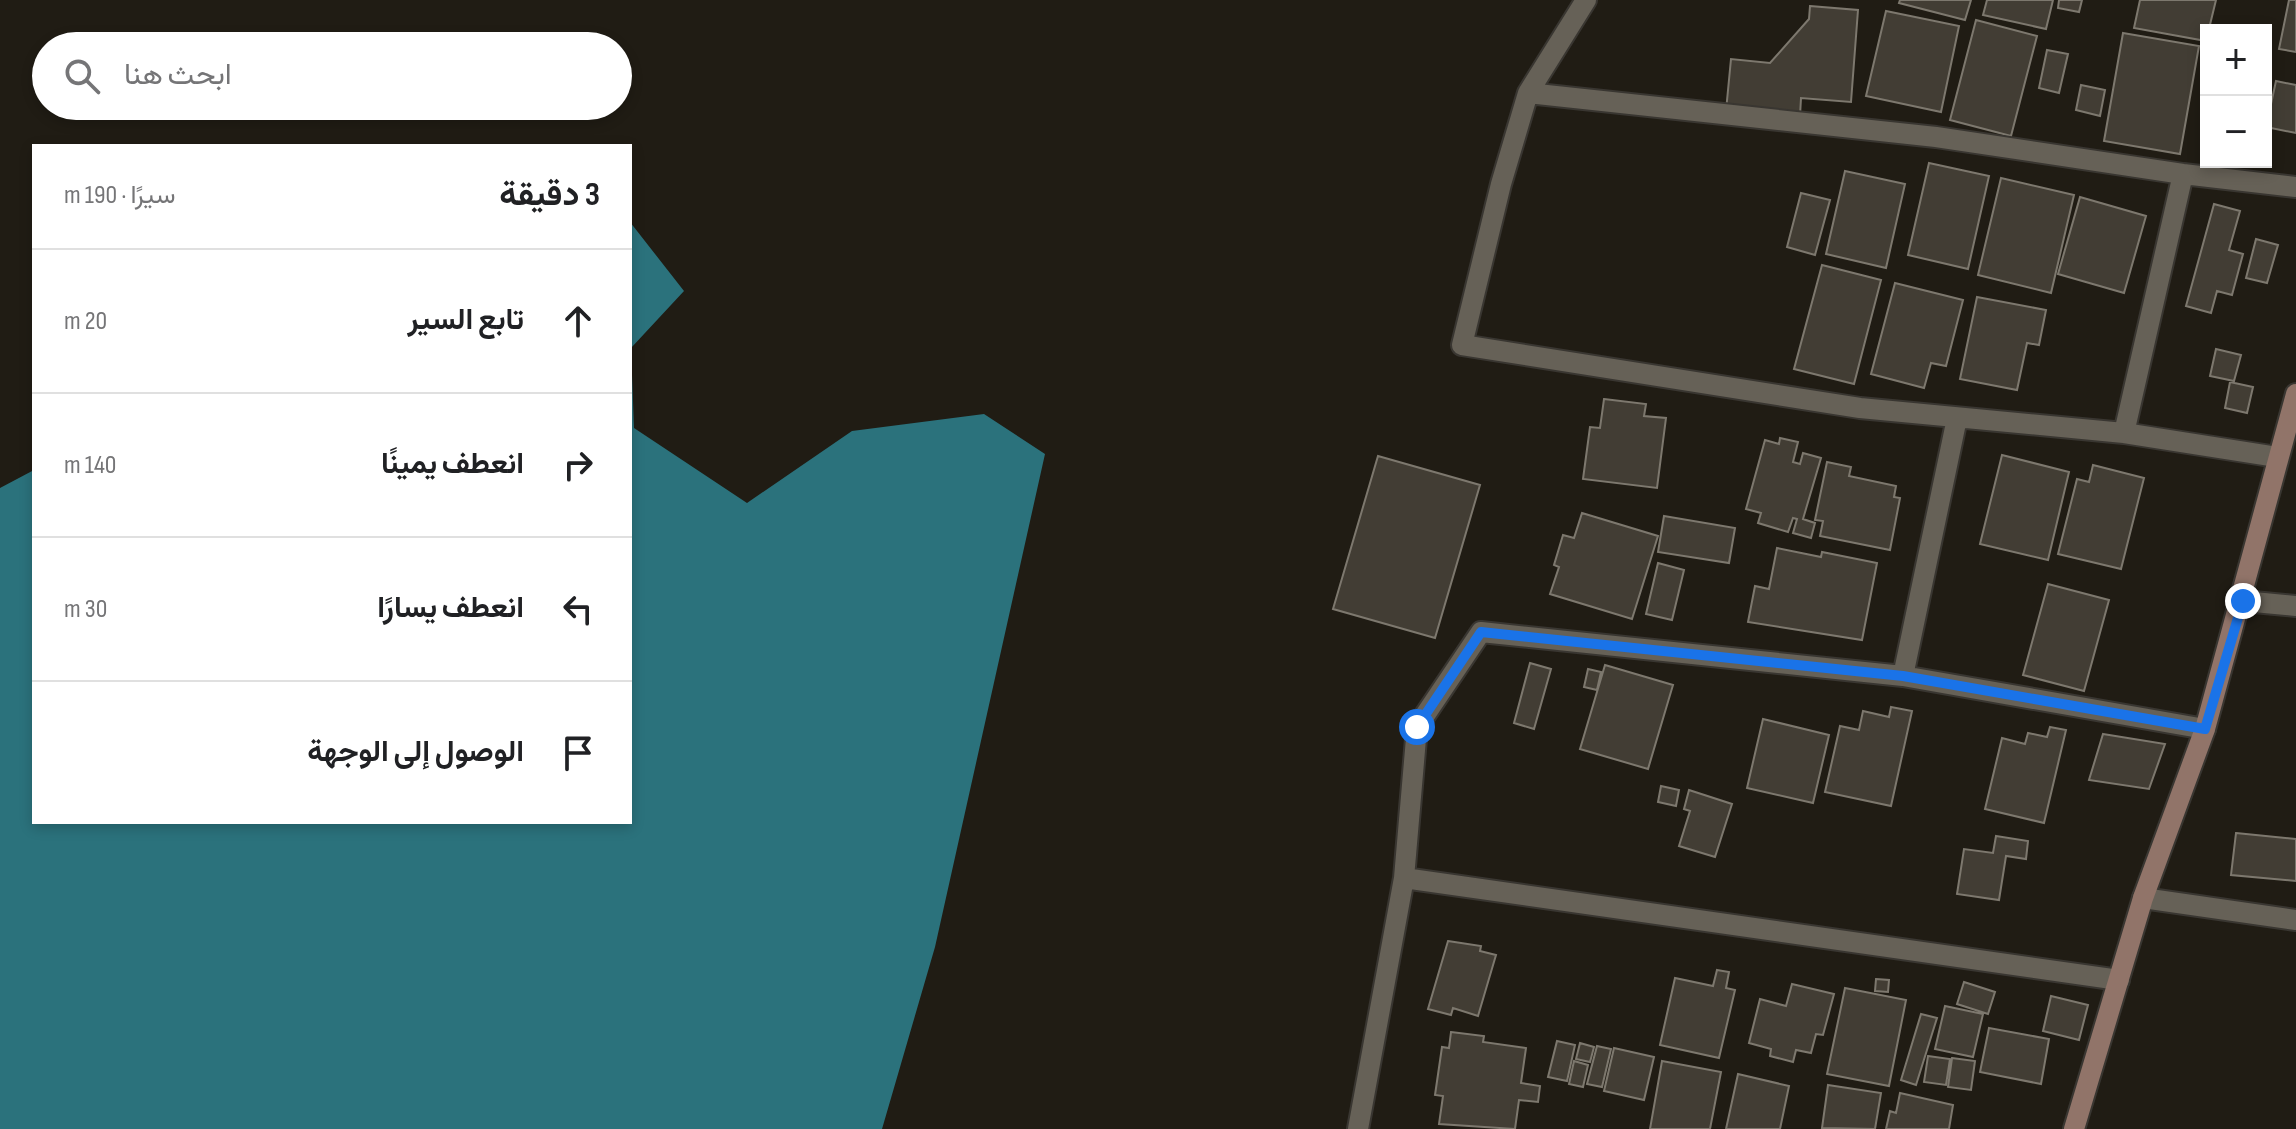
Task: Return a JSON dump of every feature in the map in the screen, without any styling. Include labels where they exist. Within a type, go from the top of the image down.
[{"type":"street","points":[[1586,0],[1528,93],[1501,184],[1462,345],[1845,406],[2124,433],[2277,457]]},
{"type":"street","points":[[1528,93],[1936,137],[2183,174],[2296,187]]},
{"type":"street","points":[[2124,433],[2183,174]]},
{"type":"street","points":[[2074,1129],[2143,898],[2205,729],[2243,601],[2277,457],[2296,394]]},
{"type":"street","points":[[1903,676],[1957,418]]},
{"type":"street","points":[[2243,601],[2296,606]]},
{"type":"street","points":[[1358,1129],[1404,878],[1417,727],[1481,632],[1903,676],[2205,729]]},
{"type":"street","points":[[1404,878],[2119,980]]},
{"type":"street","points":[[2143,898],[2296,920]]},
{"type":"water","points":[[632,225],[684,291],[632,347]]},
{"type":"water","points":[[632,375],[634,428],[747,503],[852,431],[984,414],[1045,454],[935,947],[882,1129],[0,1129],[0,488],[32,471],[32,824],[632,824]]},
{"type":"building","points":[[1900,0],[1971,0],[1965,20],[1899,3]]},
{"type":"building","points":[[1987,0],[2053,0],[2046,29],[1983,15]]},
{"type":"building","points":[[2059,0],[2082,0],[2079,12],[2058,8]]},
{"type":"building","points":[[2140,0],[2216,0],[2210,24],[2200,24],[2200,40],[2134,28]]},
{"type":"building","points":[[2289,0],[2296,0],[2296,52],[2279,49]]},
{"type":"building","points":[[1810,6],[1858,10],[1851,102],[1801,98],[1800,116],[1726,111],[1731,59],[1770,63],[1809,19]]},
{"type":"building","points":[[1886,11],[1959,26],[1941,112],[1866,96]]},
{"type":"building","points":[[1976,20],[2037,36],[2011,136],[1950,120]]},
{"type":"building","points":[[2123,33],[2199,46],[2180,154],[2104,141]]},
{"type":"building","points":[[2047,50],[2068,54],[2059,93],[2039,88]]},
{"type":"building","points":[[2276,81],[2296,85],[2296,133],[2272,128],[2272,99]]},
{"type":"building","points":[[2081,85],[2105,90],[2100,116],[2076,110]]},
{"type":"building","points":[[1929,163],[1989,176],[1968,269],[1908,255]]},
{"type":"building","points":[[1845,171],[1905,184],[1886,268],[1826,254]]},
{"type":"building","points":[[2001,178],[2074,195],[2051,293],[1978,275]]},
{"type":"building","points":[[1801,193],[1830,200],[1815,255],[1787,247]]},
{"type":"building","points":[[2080,197],[2146,216],[2124,293],[2058,274]]},
{"type":"building","points":[[2214,204],[2240,211],[2229,250],[2243,254],[2232,295],[2217,291],[2211,313],[2186,306]]},
{"type":"building","points":[[2256,239],[2278,245],[2267,283],[2246,278]]},
{"type":"building","points":[[1822,265],[1881,280],[1854,384],[1794,369]]},
{"type":"building","points":[[1895,283],[1963,300],[1946,366],[1931,363],[1924,388],[1871,374]]},
{"type":"building","points":[[1977,297],[2046,310],[2039,345],[2027,343],[2017,390],[1960,379]]},
{"type":"building","points":[[2216,349],[2241,355],[2234,381],[2210,376]]},
{"type":"building","points":[[2230,382],[2253,387],[2247,413],[2225,408]]},
{"type":"building","points":[[1604,399],[1646,404],[1644,416],[1666,418],[1657,488],[1583,479],[1590,427],[1600,428]]},
{"type":"building","points":[[1780,438],[1798,442],[1793,462],[1800,464],[1803,453],[1821,458],[1803,519],[1815,523],[1811,538],[1793,533],[1797,519],[1793,518],[1788,532],[1758,523],[1761,513],[1746,509],[1765,440],[1779,444]]},
{"type":"building","points":[[2002,455],[2069,472],[2048,560],[1980,544]]},
{"type":"building","points":[[1378,456],[1480,485],[1435,638],[1333,609]]},
{"type":"building","points":[[1827,462],[1851,467],[1849,476],[1896,486],[1894,497],[1900,498],[1890,550],[1820,536],[1823,521],[1815,520]]},
{"type":"building","points":[[2093,465],[2144,478],[2121,569],[2058,554],[2077,479],[2089,482]]},
{"type":"building","points":[[1582,513],[1658,536],[1632,619],[1550,594],[1559,567],[1554,565],[1563,535],[1574,538]]},
{"type":"building","points":[[1664,516],[1735,528],[1729,563],[1658,552]]},
{"type":"building","points":[[1777,548],[1821,557],[1822,552],[1877,563],[1862,640],[1748,622],[1755,586],[1769,589]]},
{"type":"building","points":[[1658,563],[1684,570],[1672,620],[1646,614]]},
{"type":"building","points":[[2048,584],[2109,600],[2084,691],[2023,675]]},
{"type":"building","points":[[1530,663],[1551,669],[1534,729],[1514,723]]},
{"type":"building","points":[[1605,665],[1673,685],[1648,769],[1580,749]]},
{"type":"building","points":[[1588,669],[1601,672],[1597,690],[1584,687]]},
{"type":"building","points":[[1891,707],[1912,711],[1891,806],[1825,792],[1840,726],[1859,730],[1863,711],[1889,717]]},
{"type":"building","points":[[1763,719],[1829,735],[1813,803],[1747,788]]},
{"type":"building","points":[[2050,727],[2066,730],[2044,823],[1985,809],[2002,738],[2025,744],[2028,733],[2047,737]]},
{"type":"building","points":[[2103,734],[2165,744],[2149,789],[2089,780]]},
{"type":"building","points":[[1661,786],[1679,790],[1676,806],[1658,802]]},
{"type":"building","points":[[1689,790],[1732,804],[1715,857],[1679,846],[1690,811],[1684,809]]},
{"type":"building","points":[[2236,833],[2296,839],[2296,881],[2231,875]]},
{"type":"building","points":[[1996,836],[2028,841],[2026,859],[2006,856],[1999,900],[1957,894],[1964,849],[1993,853]]},
{"type":"building","points":[[1448,941],[1481,946],[1480,951],[1496,955],[1478,1016],[1453,1008],[1451,1015],[1428,1009]]},
{"type":"building","points":[[1717,970],[1729,972],[1726,988],[1735,990],[1719,1058],[1660,1045],[1675,978],[1713,986]]},
{"type":"building","points":[[1876,979],[1889,980],[1888,992],[1875,991]]},
{"type":"building","points":[[1964,982],[1995,992],[1988,1014],[1957,1004]]},
{"type":"building","points":[[1792,984],[1834,994],[1823,1035],[1816,1034],[1811,1053],[1796,1050],[1793,1062],[1770,1056],[1771,1049],[1749,1043],[1760,999],[1786,1006]]},
{"type":"building","points":[[1845,988],[1906,1000],[1889,1086],[1827,1074]]},
{"type":"building","points":[[2051,996],[2088,1005],[2079,1040],[2043,1031]]},
{"type":"building","points":[[1945,1006],[1983,1014],[1973,1057],[1935,1049]]},
{"type":"building","points":[[1921,1014],[1937,1018],[1916,1085],[1901,1080]]},
{"type":"building","points":[[1989,1028],[2049,1039],[2041,1084],[1980,1072]]},
{"type":"building","points":[[1451,1032],[1484,1036],[1483,1042],[1526,1048],[1521,1083],[1540,1086],[1538,1102],[1519,1100],[1515,1129],[1439,1124],[1443,1096],[1435,1095],[1442,1047],[1449,1048]]},
{"type":"building","points":[[1557,1041],[1575,1045],[1567,1081],[1548,1077]]},
{"type":"building","points":[[1580,1043],[1594,1047],[1590,1062],[1576,1059]]},
{"type":"building","points":[[1597,1046],[1611,1049],[1602,1087],[1587,1084]]},
{"type":"building","points":[[1614,1048],[1654,1057],[1644,1100],[1604,1091]]},
{"type":"building","points":[[1928,1056],[1950,1059],[1946,1085],[1924,1082]]},
{"type":"building","points":[[1952,1058],[1975,1061],[1971,1090],[1948,1087]]},
{"type":"building","points":[[1574,1061],[1588,1065],[1583,1087],[1569,1084]]},
{"type":"building","points":[[1662,1061],[1721,1072],[1710,1129],[1650,1129]]},
{"type":"building","points":[[1738,1074],[1789,1086],[1780,1129],[1726,1129]]},
{"type":"building","points":[[1828,1085],[1881,1093],[1875,1129],[1822,1128]]},
{"type":"building","points":[[1900,1093],[1953,1105],[1949,1129],[1886,1129],[1890,1111],[1896,1113]]},
{"type":"route","points":[[1417,727],[1481,632],[1903,676],[2205,729],[2243,601]]}]
